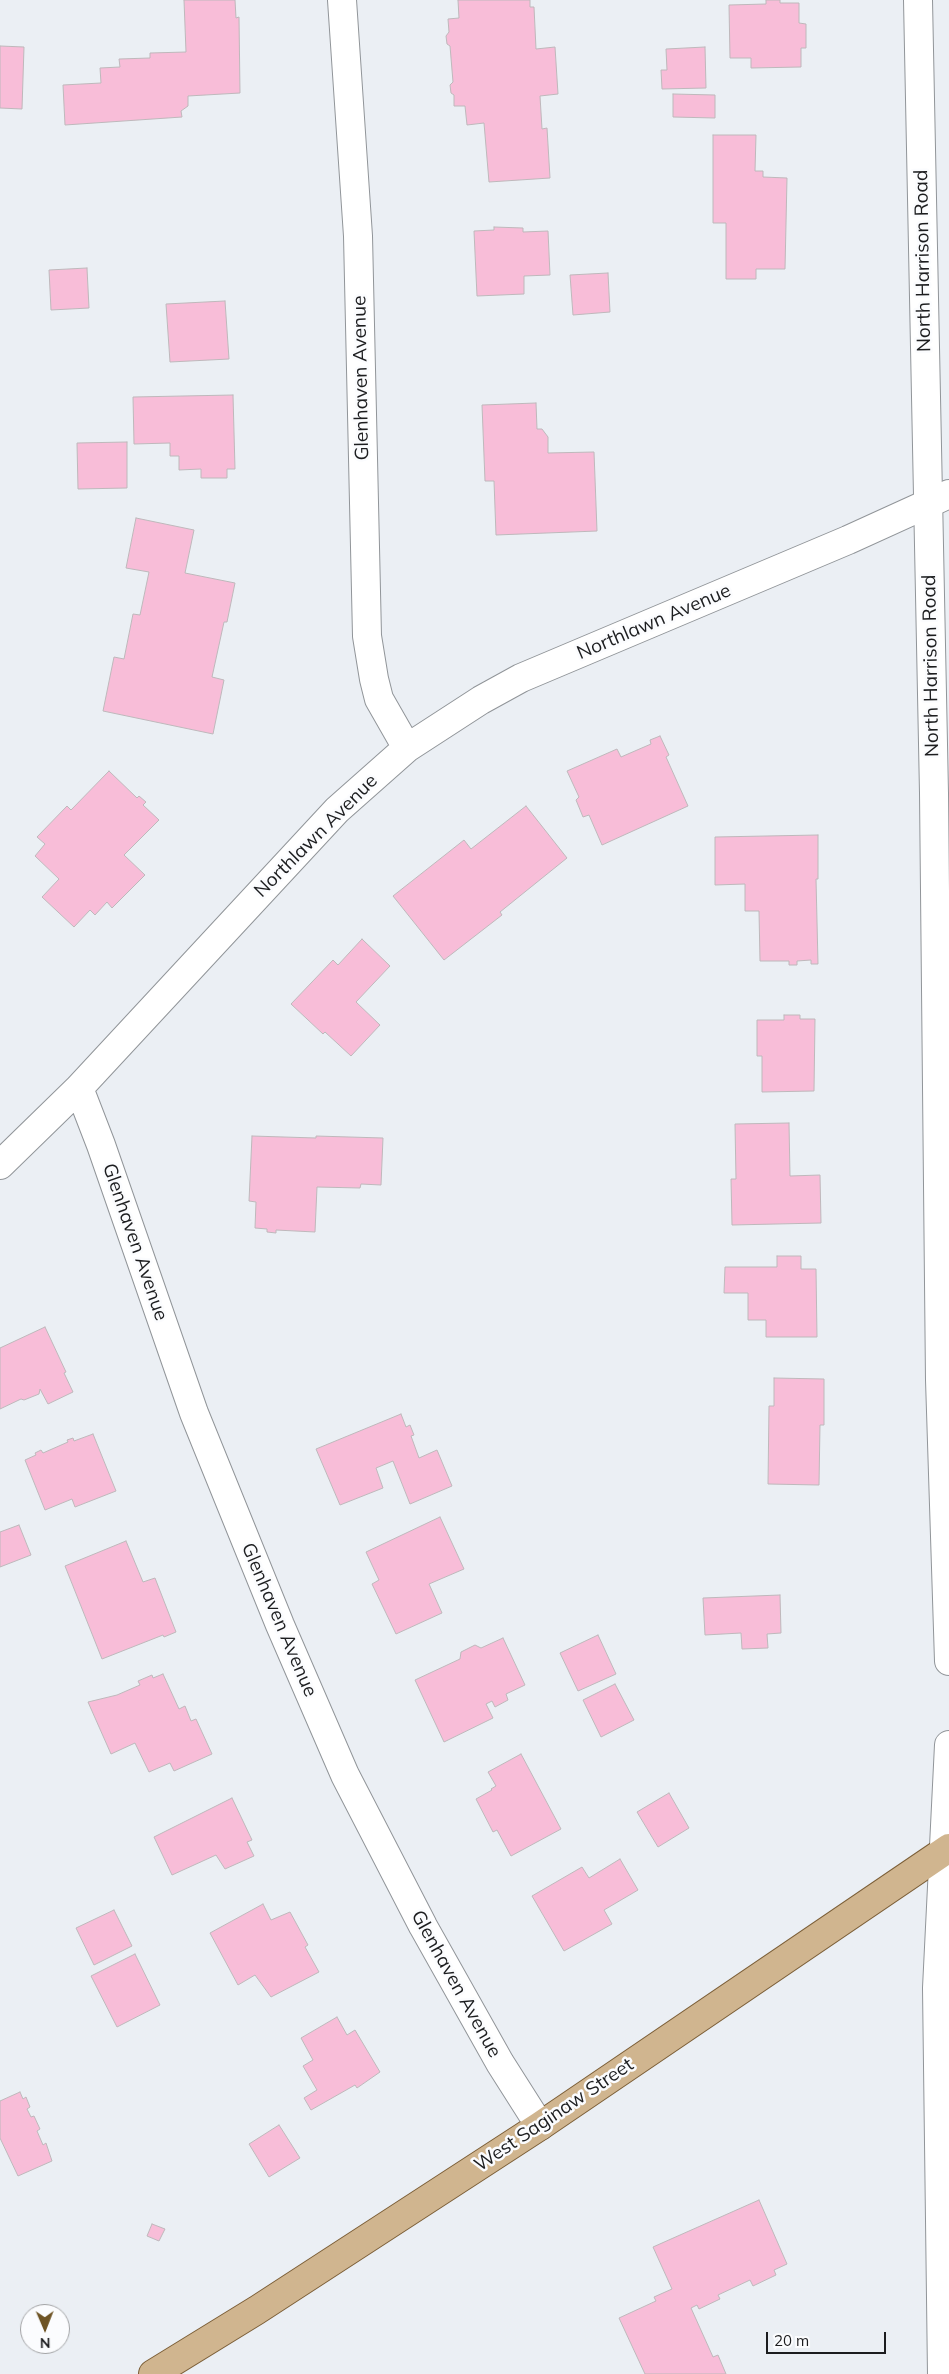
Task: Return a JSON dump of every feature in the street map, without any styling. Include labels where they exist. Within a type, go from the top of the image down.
[{"type":"main road","name":"West Saginaw Street","points":[[153,2374],[257,2310],[540,2126],[946,1850]]},
{"type":"street","name":"Glenhaven Avenue","points":[[342,0],[358,236],[367,636],[379,699],[407,748]]},
{"type":"street","name":"North Harrison Road","points":[[918,0],[938,499],[934,793],[940,1380],[949,1661]]},
{"type":"street","name":"Northlawn Avenue","points":[[0,1165],[79,1088],[337,810],[407,748],[481,700],[521,678],[856,536],[938,499]]},
{"type":"street","name":"Glenhaven Avenue","points":[[79,1088],[194,1412],[280,1625],[345,1775],[423,1926],[495,2055],[540,2126]]},
{"type":"street","points":[[942,2374],[937,1988],[946,1850],[949,1744]]},
{"type":"building","points":[[184,0],[235,0],[236,18],[239,17],[240,93],[188,96],[188,106],[181,111],[182,117],[65,125],[63,85],[101,83],[100,68],[120,67],[119,59],[150,58],[150,53],[186,52]]},
{"type":"building","points":[[458,0],[530,0],[530,7],[534,7],[536,49],[555,47],[558,94],[540,96],[542,129],[547,128],[550,178],[489,182],[484,123],[467,125],[465,106],[454,106],[454,95],[451,93],[450,85],[453,82],[450,46],[447,44],[446,36],[449,32],[448,19],[459,18]]},
{"type":"building","points":[[766,0],[780,0],[780,3],[799,3],[799,23],[806,24],[806,48],[801,48],[801,67],[751,68],[751,58],[730,58],[729,5],[766,4]]},
{"type":"building","points":[[0,46],[24,47],[22,109],[0,108]]},
{"type":"building","points":[[705,47],[706,88],[662,89],[661,70],[667,70],[666,49]]},
{"type":"building","points":[[673,94],[715,95],[715,118],[673,117]]},
{"type":"building","points":[[713,135],[756,135],[755,171],[763,171],[763,177],[787,178],[785,269],[756,269],[756,279],[726,279],[726,223],[713,223]]},
{"type":"building","points":[[494,227],[523,228],[523,232],[548,231],[550,275],[524,276],[524,294],[477,296],[474,231],[494,230]]},
{"type":"building","points":[[87,268],[89,308],[51,310],[49,270]]},
{"type":"building","points":[[608,273],[610,312],[573,315],[570,275]]},
{"type":"building","points":[[225,301],[229,359],[170,362],[166,304]]},
{"type":"building","points":[[233,395],[235,469],[227,469],[227,478],[201,478],[201,469],[179,470],[179,456],[170,456],[170,443],[134,444],[133,397]]},
{"type":"building","points":[[536,403],[537,429],[542,429],[548,437],[548,453],[594,452],[597,531],[496,535],[494,481],[485,481],[482,405]]},
{"type":"building","points":[[127,442],[127,488],[78,489],[77,443]]},
{"type":"building","points":[[136,518],[194,530],[185,573],[235,583],[212,677],[224,680],[213,734],[103,711],[114,657],[124,659],[133,614],[140,615],[149,572],[126,568]]},
{"type":"building","points":[[660,736],[669,755],[666,757],[688,806],[602,845],[589,815],[583,817],[576,800],[579,797],[567,771],[617,749],[621,757],[651,744],[650,740]]},
{"type":"building","points":[[109,771],[137,798],[139,796],[146,802],[143,805],[159,820],[124,855],[145,875],[112,908],[107,902],[95,915],[90,910],[74,927],[42,897],[59,879],[35,856],[45,844],[37,837],[67,806],[71,810]]},
{"type":"building","points":[[526,806],[567,858],[500,912],[502,915],[444,960],[393,896],[464,840],[471,849]]},
{"type":"building","points":[[818,835],[818,879],[816,879],[818,964],[811,964],[811,960],[797,961],[797,965],[789,965],[789,961],[760,961],[759,911],[745,911],[745,884],[715,885],[715,837]]},
{"type":"building","points":[[362,939],[390,966],[356,1002],[380,1025],[351,1056],[325,1032],[323,1034],[291,1004],[333,960],[338,965]]},
{"type":"building","points":[[784,1015],[800,1015],[800,1019],[815,1019],[814,1091],[762,1092],[762,1056],[757,1056],[757,1020],[784,1020]]},
{"type":"building","points":[[789,1123],[790,1176],[820,1175],[821,1223],[732,1225],[731,1179],[736,1179],[735,1124]]},
{"type":"building","points":[[252,1136],[383,1138],[381,1185],[361,1184],[360,1188],[317,1187],[315,1232],[276,1230],[276,1233],[267,1232],[267,1229],[255,1228],[256,1202],[249,1201]]},
{"type":"building","points":[[777,1256],[801,1256],[801,1269],[816,1269],[817,1337],[766,1337],[766,1320],[748,1320],[748,1293],[724,1293],[725,1267],[777,1267]]},
{"type":"building","points":[[45,1327],[73,1392],[48,1404],[40,1389],[39,1394],[24,1400],[21,1399],[0,1409],[0,1348]]},
{"type":"building","points":[[774,1378],[824,1379],[824,1425],[820,1425],[819,1485],[768,1484],[769,1406],[774,1406]]},
{"type":"building","points":[[401,1414],[406,1427],[410,1425],[414,1435],[411,1436],[419,1458],[437,1450],[452,1486],[410,1504],[393,1461],[376,1468],[383,1488],[340,1505],[316,1449]]},
{"type":"building","points":[[93,1434],[116,1491],[75,1507],[72,1499],[45,1510],[25,1460],[36,1455],[35,1453],[41,1450],[43,1453],[68,1442],[67,1440],[73,1438],[74,1441]]},
{"type":"building","points":[[440,1517],[464,1569],[429,1584],[442,1613],[396,1634],[372,1584],[379,1580],[366,1552]]},
{"type":"building","points":[[19,1525],[31,1555],[0,1567],[0,1532]]},
{"type":"building","points":[[126,1541],[143,1582],[155,1578],[176,1632],[164,1637],[163,1635],[102,1659],[65,1566]]},
{"type":"building","points":[[780,1595],[781,1633],[767,1634],[768,1648],[742,1649],[741,1633],[705,1635],[703,1598]]},
{"type":"building","points":[[598,1635],[616,1674],[578,1691],[560,1653]]},
{"type":"building","points":[[503,1638],[525,1685],[506,1694],[508,1700],[495,1707],[492,1701],[486,1704],[493,1718],[444,1742],[415,1680],[460,1659],[461,1652],[475,1645],[481,1648]]},
{"type":"building","points":[[163,1674],[179,1709],[185,1706],[191,1721],[196,1719],[212,1754],[174,1771],[170,1763],[149,1772],[135,1743],[111,1754],[88,1702],[117,1695],[140,1685],[138,1681],[152,1675],[153,1678]]},
{"type":"building","points":[[615,1684],[634,1720],[601,1737],[583,1700]]},
{"type":"building","points":[[521,1754],[561,1829],[511,1856],[497,1830],[493,1832],[476,1799],[496,1786],[488,1772]]},
{"type":"building","points":[[669,1793],[689,1828],[658,1847],[637,1812]]},
{"type":"building","points":[[232,1798],[252,1840],[247,1842],[254,1856],[225,1869],[216,1855],[172,1875],[154,1837]]},
{"type":"building","points":[[620,1859],[638,1890],[604,1910],[612,1924],[564,1951],[532,1896],[582,1867],[589,1878]]},
{"type":"building","points":[[263,1904],[271,1920],[290,1912],[308,1945],[305,1947],[319,1972],[271,1997],[255,1975],[238,1985],[210,1933]]},
{"type":"building","points":[[114,1910],[132,1946],[94,1965],[76,1928]]},
{"type":"building","points":[[135,1954],[160,2005],[117,2027],[91,1976]]},
{"type":"building","points":[[337,2017],[347,2035],[355,2030],[380,2072],[357,2088],[355,2085],[311,2110],[304,2098],[317,2090],[303,2066],[313,2060],[301,2038]]},
{"type":"building","points":[[20,2092],[23,2099],[26,2097],[30,2107],[27,2109],[31,2117],[34,2116],[40,2129],[37,2131],[43,2145],[46,2143],[52,2161],[18,2176],[0,2138],[0,2101]]},
{"type":"building","points":[[279,2125],[300,2158],[269,2177],[249,2144]]},
{"type":"building","points":[[759,2200],[787,2264],[774,2270],[776,2275],[753,2286],[750,2280],[718,2295],[720,2299],[699,2309],[697,2305],[691,2308],[713,2357],[718,2355],[726,2374],[645,2374],[619,2318],[656,2301],[654,2297],[672,2289],[653,2247]]},
{"type":"building","points":[[152,2224],[165,2229],[159,2241],[147,2236]]}]
